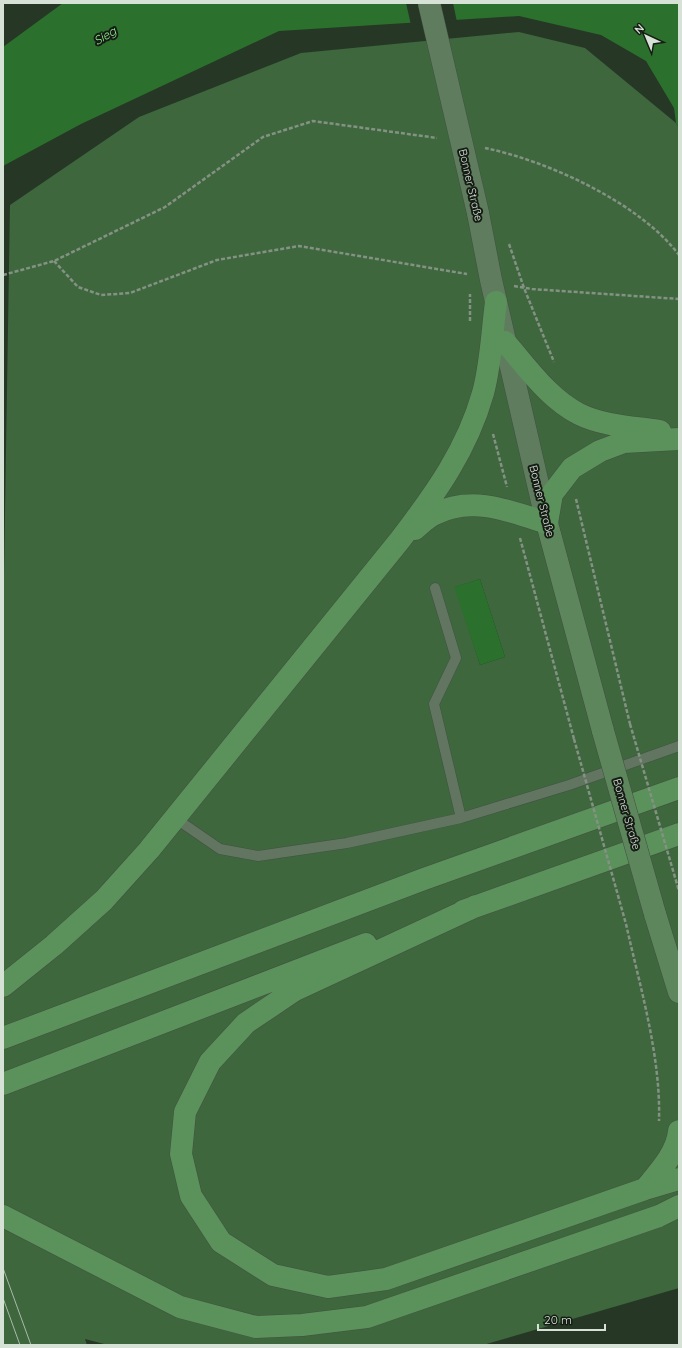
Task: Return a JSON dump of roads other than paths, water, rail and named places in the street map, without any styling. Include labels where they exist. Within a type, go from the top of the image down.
[{"type":"highway","points":[[3,986],[54,945],[104,900],[174,818],[400,540],[441,484],[457,459],[483,392],[490,352],[496,302]]},
{"type":"highway","points":[[506,342],[548,393],[579,414],[597,421],[679,434]]},
{"type":"highway","points":[[400,540],[435,514],[463,505],[490,505],[547,523],[552,494],[572,468],[600,451],[624,442],[679,439]]},
{"type":"highway","points":[[3,1038],[402,888],[679,788]]},
{"type":"highway","points":[[3,1084],[336,954],[679,834]]},
{"type":"highway","points":[[476,906],[295,990],[246,1023],[210,1062],[185,1112],[181,1154],[191,1196],[221,1242],[273,1274],[328,1287],[386,1279],[645,1189],[679,1179]]},
{"type":"highway","points":[[645,1189],[663,1166],[678,1142],[669,1128]]},
{"type":"highway","points":[[3,1216],[180,1307],[256,1327],[367,1317],[669,1215],[679,1206]]},
{"type":"main road","name":"Bonner Straße","points":[[429,3],[478,213],[496,302],[547,523],[603,731],[655,914],[679,992]]},
{"type":"lane","points":[[435,588],[456,658],[434,704],[461,818]]},
{"type":"lane","points":[[174,818],[220,849],[258,856],[347,843],[461,818],[569,786],[679,746]]},
{"type":"water","name":"Sieg","points":[[63,3],[679,3],[679,128],[676,123],[674,108],[646,61],[601,35],[519,16],[279,31],[81,124],[3,166],[3,47]]},
{"type":"water","points":[[480,579],[505,657],[480,665],[454,587]]},
{"type":"tram line","points":[[3,1268],[31,1345]]},
{"type":"tram line","points":[[3,1298],[20,1345]]}]
